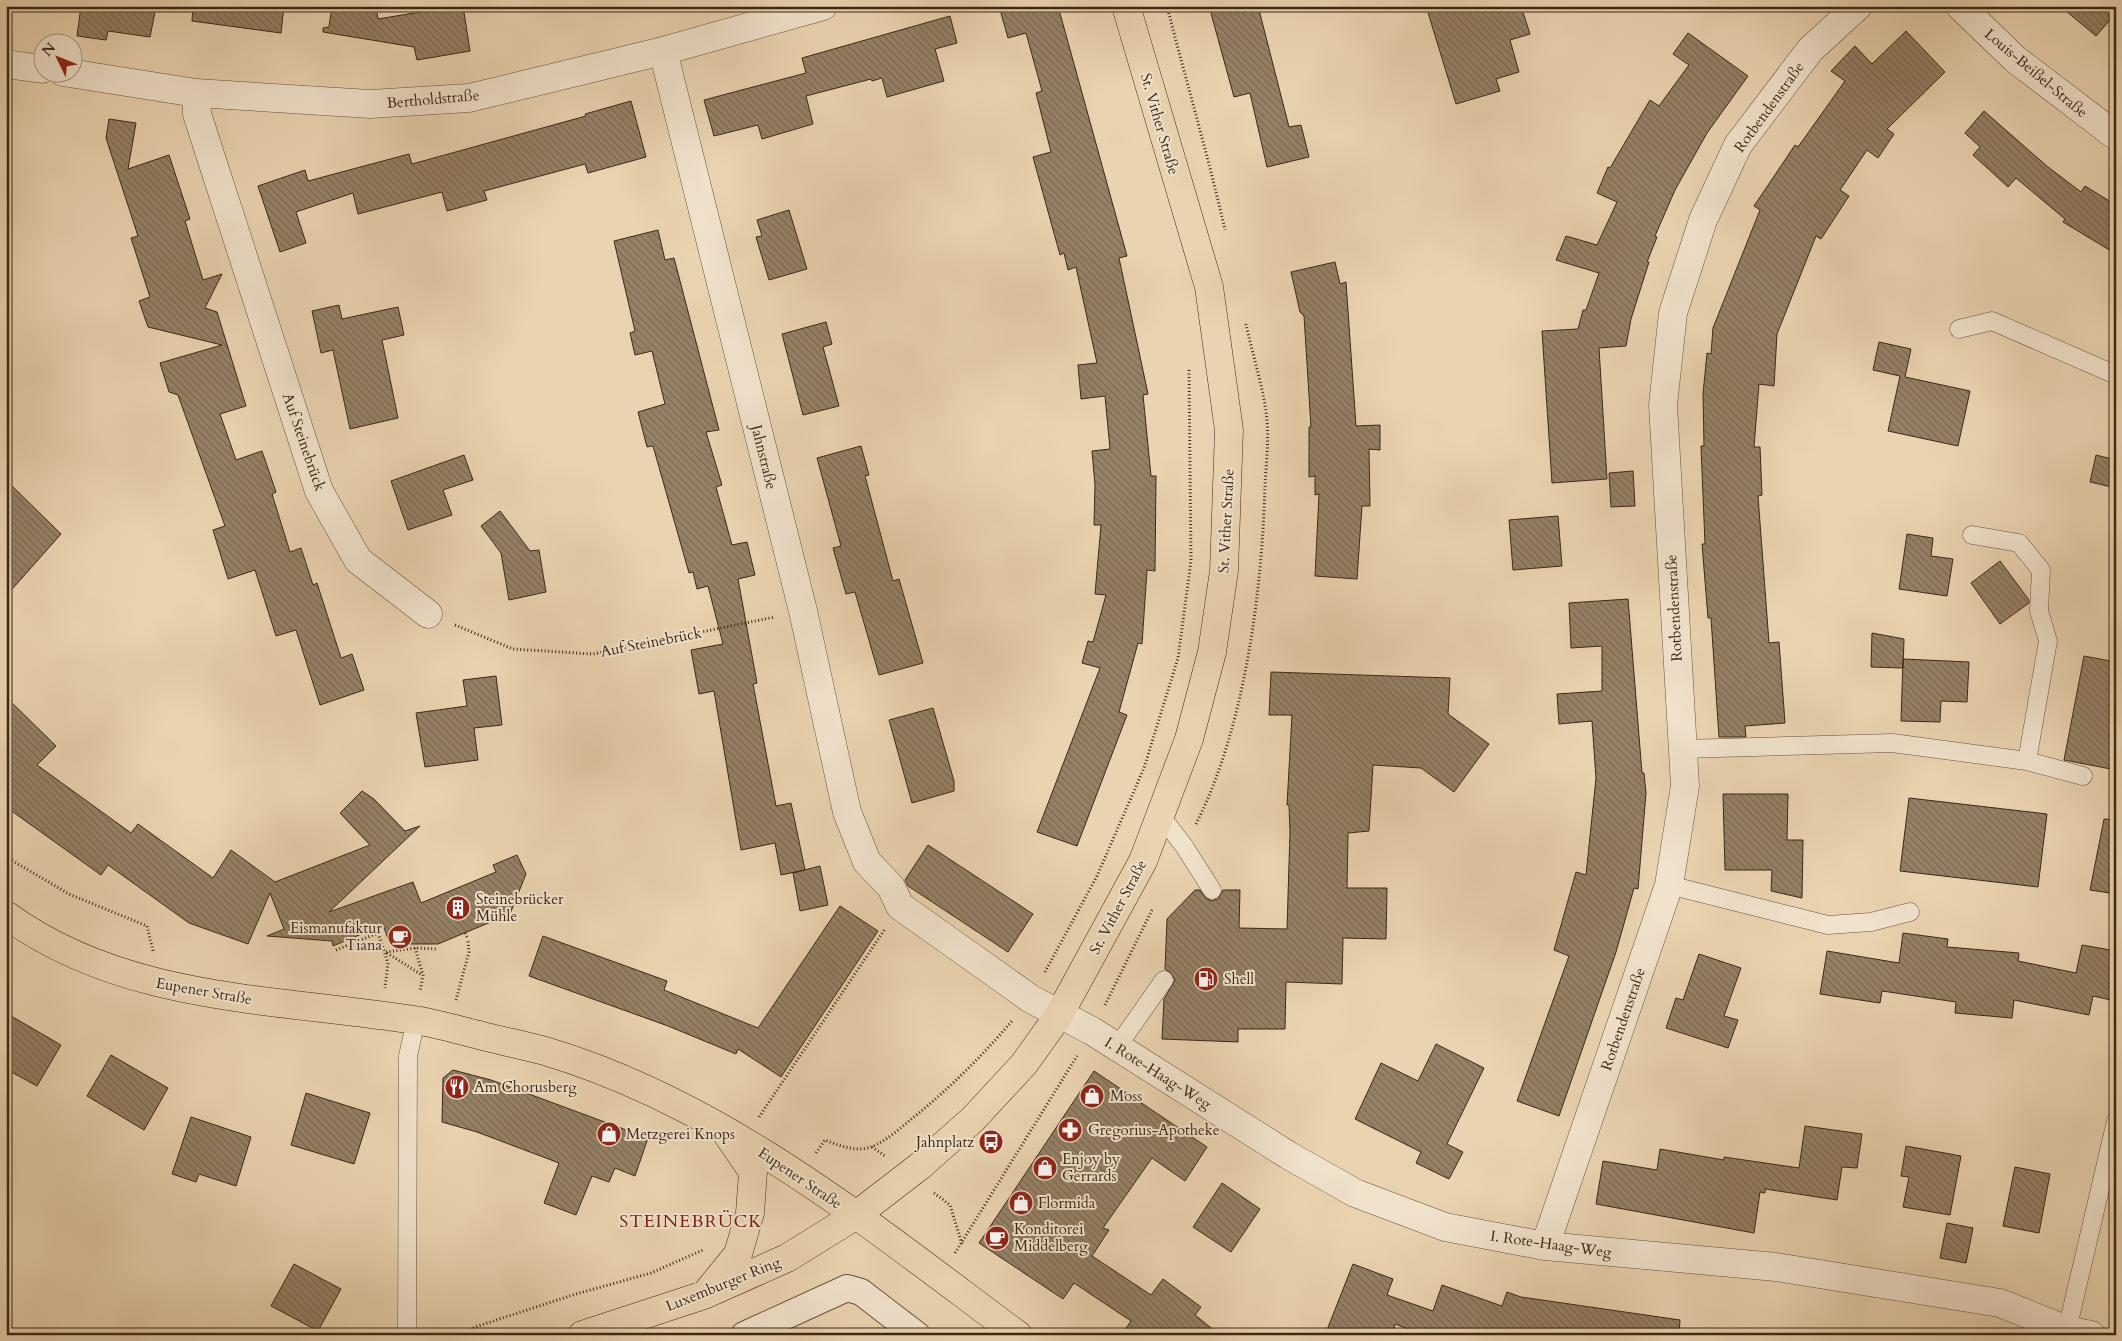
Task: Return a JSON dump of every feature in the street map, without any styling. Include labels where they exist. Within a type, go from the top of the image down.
[{"type":"main road","name":"St. Vither Straße","points":[[1059,1015],[1143,860],[1189,739],[1212,652],[1224,571],[1229,430],[1209,287],[1126,6]]},
{"type":"main road","name":"Eupener Straße","points":[[6,915],[58,946],[102,966],[162,985],[242,1000],[416,1020],[544,1051],[615,1075],[734,1135],[854,1216],[1018,1335]]},
{"type":"main road","points":[[854,1216],[920,1166],[973,1119],[1024,1064],[1059,1015]]},
{"type":"main road","points":[[704,1295],[738,1254],[750,1213],[752,1172],[734,1135]]},
{"type":"main road","name":"Luxemburger Ring","points":[[582,1335],[704,1295],[787,1258],[854,1216]]},
{"type":"street","name":"Bertholdstraße","points":[[82,75],[196,93],[370,104],[468,98],[663,51],[824,6]]},
{"type":"street","name":"Rotbendenstraße","points":[[1545,1246],[1669,885],[1685,786],[1663,405],[1674,312],[1703,220],[1738,145],[1810,50],[1858,6]]},
{"type":"street","name":"Louis-Beißel-Straße","points":[[1960,6],[2015,59],[2116,136]]},
{"type":"street","name":"Jahnstraße","points":[[663,51],[803,611],[846,812],[867,862],[891,887],[900,906]]},
{"type":"street","points":[[6,64],[32,68]]},
{"type":"street","name":"Auf Steinebrück","points":[[196,93],[198,114],[319,491],[358,560],[428,614]]},
{"type":"street","points":[[900,906],[1031,999],[1059,1015]]},
{"type":"street","name":"I. Rote-Haag-Weg","points":[[1059,1015],[1092,1031],[1288,1155],[1355,1192],[1445,1227],[1545,1246],[1776,1267],[2000,1303],[2079,1332]]},
{"type":"street","points":[[744,1335],[847,1288],[861,1292],[917,1335]]},
{"type":"lane","points":[[1959,329],[1992,321],[2116,375]]},
{"type":"lane","points":[[1972,535],[2019,544],[2041,570],[2039,611],[2048,641],[2027,761]]},
{"type":"lane","points":[[1682,749],[1892,743],[2027,761],[2083,776]]},
{"type":"lane","points":[[1160,815],[1184,846],[1212,890]]},
{"type":"lane","points":[[1669,885],[1828,925],[1871,922],[1910,912]]},
{"type":"lane","points":[[1117,1047],[1164,980]]},
{"type":"lane","points":[[407,1335],[408,1056],[416,1020]]},
{"type":"lane","points":[[2079,1332],[2116,1121]]},
{"type":"path","points":[[1167,6],[1198,129],[1210,164],[1227,240]]},
{"type":"path","points":[[1184,846],[1203,809],[1233,723],[1254,618],[1264,545],[1267,420],[1244,316]]},
{"type":"path","points":[[825,1140],[844,1148],[860,1149],[872,1147],[896,1131],[950,1088],[1031,999],[1096,876],[1144,768],[1178,658],[1191,561],[1189,367]]},
{"type":"path","name":"Auf Steinebrück","points":[[428,614],[513,649],[592,654],[746,623]]},
{"type":"path","points":[[6,858],[69,894],[147,926],[162,985]]},
{"type":"path","points":[[734,1135],[900,906]]},
{"type":"path","points":[[950,1205],[962,1245],[1092,1031],[1154,908]]},
{"type":"path","points":[[336,950],[378,933],[386,952],[388,963]]},
{"type":"path","points":[[464,971],[469,952],[468,939],[465,933]]},
{"type":"path","points":[[386,952],[415,948],[437,949]]},
{"type":"path","points":[[386,952],[423,975],[415,948]]},
{"type":"path","points":[[461,1335],[484,1324],[576,1294],[650,1273],[704,1249]]},
{"type":"building","points":[[81,6],[123,6],[155,12],[150,37],[108,31],[106,40],[82,37],[82,32],[78,32]]},
{"type":"building","points":[[193,6],[284,6],[281,33],[192,21]]},
{"type":"building","points":[[332,6],[376,6],[378,19],[438,9],[437,6],[463,6],[470,51],[417,60],[414,47],[323,32],[323,28],[329,27]]},
{"type":"building","points":[[999,6],[1058,6],[1127,256],[1119,258],[1148,394],[1143,395],[1151,476],[1156,476],[1155,571],[1147,570],[1142,644],[1138,643],[1119,712],[1127,715],[1077,846],[1037,832],[1100,668],[1082,663],[1088,641],[1093,642],[1106,595],[1095,594],[1101,525],[1094,525],[1095,485],[1092,451],[1110,449],[1105,396],[1081,399],[1078,365],[1097,363],[1076,267],[1068,270],[1064,253],[1060,255],[1033,157],[1051,152],[1036,93],[1042,91],[1026,33],[1008,38]]},
{"type":"building","points":[[1209,6],[1258,6],[1289,127],[1301,125],[1309,157],[1267,167],[1250,93],[1234,97]]},
{"type":"building","points":[[1426,6],[1521,6],[1530,34],[1510,40],[1519,72],[1496,79],[1500,91],[1456,104]]},
{"type":"building","points":[[2060,6],[2116,6],[2116,13],[2096,36]]},
{"type":"building","points":[[950,16],[957,43],[935,49],[944,81],[887,97],[882,78],[872,81],[871,79],[806,96],[813,124],[762,139],[758,125],[714,136],[704,100],[806,73],[802,58]]},
{"type":"building","points":[[1906,31],[1945,72],[1887,129],[1894,134],[1878,158],[1867,150],[1840,190],[1849,196],[1821,239],[1816,236],[1777,334],[1774,386],[1759,384],[1754,447],[1760,447],[1762,495],[1758,496],[1769,643],[1779,642],[1785,723],[1745,726],[1746,737],[1719,737],[1711,618],[1708,618],[1702,544],[1705,544],[1701,446],[1704,446],[1703,394],[1707,353],[1711,354],[1713,328],[1760,210],[1754,206],[1795,145],[1798,147],[1845,81],[1831,71],[1855,46],[1872,64]]},
{"type":"building","points":[[1688,33],[1748,76],[1707,133],[1675,190],[1655,236],[1657,237],[1647,262],[1649,262],[1631,319],[1626,346],[1599,348],[1607,479],[1552,483],[1542,331],[1578,329],[1583,310],[1586,310],[1599,273],[1556,260],[1566,236],[1597,245],[1617,202],[1597,193],[1608,167],[1610,168],[1650,100],[1659,106],[1689,65],[1673,54]]},
{"type":"building","points":[[631,101],[646,157],[588,173],[585,164],[484,191],[487,200],[447,211],[442,192],[358,214],[353,193],[296,212],[306,243],[280,252],[258,186],[305,170],[308,181],[409,154],[412,164],[586,116],[585,114]]},
{"type":"building","points":[[1984,111],[2048,167],[2081,192],[2085,186],[2116,205],[2116,254],[2063,222],[2065,219],[2016,178],[2008,187],[1973,155],[1980,147],[1965,133]]},
{"type":"building","points":[[109,119],[136,123],[128,169],[169,155],[190,219],[185,221],[203,280],[222,274],[205,308],[217,312],[246,406],[220,414],[236,460],[262,451],[276,492],[272,494],[290,552],[301,548],[313,585],[317,583],[341,658],[352,654],[364,690],[320,705],[296,630],[276,636],[255,570],[228,579],[213,530],[225,526],[178,395],[169,392],[160,363],[222,345],[148,327],[139,301],[150,297],[131,238],[138,236],[106,138]]},
{"type":"building","points":[[789,210],[807,269],[769,280],[756,237],[762,236],[757,220]]},
{"type":"building","points":[[658,230],[665,260],[674,258],[719,430],[706,432],[722,485],[716,487],[732,545],[747,542],[755,575],[738,579],[757,683],[753,684],[776,806],[791,803],[805,870],[781,875],[775,843],[741,850],[714,691],[699,694],[691,650],[723,644],[708,586],[697,589],[693,572],[689,573],[653,446],[647,447],[638,412],[665,404],[652,351],[635,355],[630,333],[635,331],[614,241]]},
{"type":"building","points":[[1335,262],[1340,284],[1346,282],[1356,426],[1380,425],[1380,450],[1369,449],[1370,506],[1362,506],[1357,579],[1315,576],[1319,494],[1315,495],[1315,476],[1309,477],[1309,427],[1311,427],[1304,316],[1300,312],[1291,272]]},
{"type":"building","points":[[339,305],[342,319],[398,307],[404,335],[382,340],[398,418],[350,429],[333,350],[321,353],[312,311]]},
{"type":"building","points":[[826,322],[832,344],[823,347],[839,406],[803,415],[782,334]]},
{"type":"building","points":[[1879,342],[1911,349],[1905,377],[1970,391],[1958,446],[1888,431],[1900,376],[1873,370]]},
{"type":"building","points":[[861,446],[869,475],[865,476],[893,581],[899,579],[923,663],[879,675],[855,592],[846,594],[833,548],[841,546],[817,458]]},
{"type":"building","points":[[464,455],[473,480],[443,490],[452,515],[408,530],[391,481]]},
{"type":"building","points":[[2096,455],[2116,460],[2116,488],[2090,482]]},
{"type":"building","points":[[1633,471],[1635,506],[1611,507],[1609,473]]},
{"type":"building","points":[[6,480],[61,534],[6,596]]},
{"type":"building","points":[[500,511],[530,551],[539,550],[546,592],[509,600],[501,553],[481,526]]},
{"type":"building","points":[[1558,516],[1562,566],[1513,570],[1509,520]]},
{"type":"building","points":[[1907,534],[1933,538],[1931,556],[1953,559],[1947,596],[1899,589]]},
{"type":"building","points":[[2000,561],[2029,600],[2029,603],[2000,624],[1971,583]]},
{"type":"building","points":[[1628,599],[1642,773],[1644,773],[1646,793],[1638,889],[1634,888],[1616,952],[1559,1116],[1517,1101],[1569,956],[1554,950],[1576,872],[1586,875],[1596,778],[1592,721],[1559,724],[1557,694],[1602,691],[1602,646],[1571,648],[1569,603]]},
{"type":"building","points":[[1872,633],[1904,639],[1903,668],[1871,667]]},
{"type":"building","points":[[2084,656],[2116,662],[2116,770],[2064,760]]},
{"type":"building","points":[[1903,659],[1969,662],[1967,702],[1941,701],[1940,722],[1901,721]]},
{"type":"building","points":[[1271,672],[1450,678],[1448,714],[1489,744],[1454,792],[1421,768],[1373,765],[1369,831],[1348,833],[1347,888],[1387,888],[1386,939],[1343,938],[1342,984],[1286,982],[1285,1029],[1238,1029],[1238,1042],[1162,1039],[1164,999],[1175,980],[1170,972],[1165,969],[1167,919],[1195,890],[1200,890],[1207,899],[1212,901],[1218,899],[1223,890],[1240,890],[1239,928],[1287,929],[1290,832],[1289,805],[1287,805],[1292,715],[1269,715]]},
{"type":"building","points":[[496,676],[502,725],[474,728],[478,760],[425,767],[416,713],[467,706],[463,680]]},
{"type":"building","points":[[6,697],[56,746],[37,765],[131,833],[138,824],[213,878],[231,850],[275,882],[370,845],[340,813],[362,791],[374,799],[405,831],[420,826],[329,912],[413,882],[421,903],[496,872],[493,865],[517,855],[526,874],[510,914],[438,944],[390,944],[383,925],[333,946],[332,941],[267,936],[284,929],[270,893],[248,944],[189,923],[108,865],[101,875],[6,807]]},
{"type":"building","points":[[933,708],[954,781],[954,791],[912,803],[889,720]]},
{"type":"building","points":[[1723,794],[1788,794],[1787,840],[1803,840],[1802,898],[1771,891],[1772,870],[1725,870]]},
{"type":"building","points":[[1909,798],[2047,814],[2038,887],[1900,871]]},
{"type":"building","points":[[2104,819],[2116,820],[2116,894],[2090,890]]},
{"type":"building","points":[[928,845],[1033,914],[1008,952],[908,886],[905,880]]},
{"type":"building","points":[[820,866],[828,905],[800,911],[793,873]]},
{"type":"building","points":[[840,906],[878,931],[781,1077],[738,1049],[736,1054],[668,1026],[529,976],[543,936],[667,981],[664,990],[758,1028]]},
{"type":"building","points":[[1903,933],[1948,939],[1947,947],[2019,953],[2018,961],[2076,973],[2082,945],[2116,951],[2116,976],[2111,1000],[2093,996],[2089,1015],[2014,1000],[2012,1018],[1955,1013],[1956,1002],[1882,991],[1880,1003],[1820,994],[1827,951],[1899,963]]},
{"type":"building","points":[[1699,954],[1741,968],[1724,1016],[1738,1020],[1728,1048],[1666,1028],[1676,998],[1683,1000]]},
{"type":"building","points":[[6,1013],[61,1045],[37,1086],[6,1069]]},
{"type":"building","points":[[1436,1044],[1484,1068],[1447,1144],[1463,1152],[1449,1179],[1416,1163],[1421,1152],[1355,1119],[1381,1063],[1418,1081]]},
{"type":"building","points":[[111,1055],[168,1088],[144,1130],[87,1096]]},
{"type":"building","points":[[453,1070],[491,1080],[648,1138],[635,1176],[615,1168],[609,1182],[592,1176],[576,1215],[544,1203],[559,1163],[477,1132],[442,1122],[443,1078]]},
{"type":"building","points":[[1094,1071],[1207,1147],[1185,1181],[1152,1158],[1103,1228],[1109,1230],[1092,1256],[1151,1295],[1163,1279],[1201,1307],[1195,1315],[1220,1335],[1121,1335],[1131,1321],[1074,1283],[1063,1299],[979,1243]]},
{"type":"building","points":[[306,1093],[370,1113],[354,1164],[291,1145]]},
{"type":"building","points":[[191,1117],[251,1137],[236,1186],[199,1174],[196,1182],[172,1174]]},
{"type":"building","points":[[1805,1126],[1862,1134],[1857,1168],[1842,1167],[1837,1200],[1765,1189],[1765,1193],[1760,1192],[1754,1233],[1596,1204],[1603,1161],[1657,1170],[1660,1149],[1724,1160],[1724,1157],[1799,1168]]},
{"type":"building","points":[[1906,1146],[1961,1156],[1950,1215],[1903,1207],[1909,1177],[1901,1176]]},
{"type":"building","points":[[2015,1167],[2050,1174],[2039,1233],[2003,1226]]},
{"type":"building","points":[[1222,1183],[1260,1209],[1231,1252],[1193,1227]]},
{"type":"building","points":[[1947,1223],[1973,1228],[1966,1263],[1940,1258]]},
{"type":"building","points":[[294,1264],[341,1289],[318,1331],[271,1306]]},
{"type":"building","points":[[1353,1264],[1393,1279],[1387,1295],[1433,1311],[1442,1285],[1502,1306],[1507,1292],[1521,1297],[1680,1320],[1679,1335],[1424,1335],[1395,1324],[1393,1335],[1325,1335]]},
{"type":"place","name":"Steinebrücker Mühle","points":[[458,908]]},
{"type":"place","name":"Eismanufaktur Tiana","points":[[400,937]]},
{"type":"place","name":"Shell","points":[[1206,979]]},
{"type":"place","name":"Am Chorusberg","points":[[457,1087]]},
{"type":"place","name":"Moss","points":[[1092,1096]]},
{"type":"place","name":"Gregorius-Apotheke","points":[[1070,1130]]},
{"type":"place","name":"Metzgerei Knops","points":[[609,1134]]},
{"type":"place","name":"Jahnplatz","points":[[991,1142]]},
{"type":"place","name":"Enjoy by Gerrards","points":[[1045,1168]]},
{"type":"place","name":"Flormida","points":[[1021,1203]]},
{"type":"place","name":"Konditorei Middelberg","points":[[997,1238]]},
{"type":"district","name":"STEINEBRÜCK","points":[[691,1221]]}]
